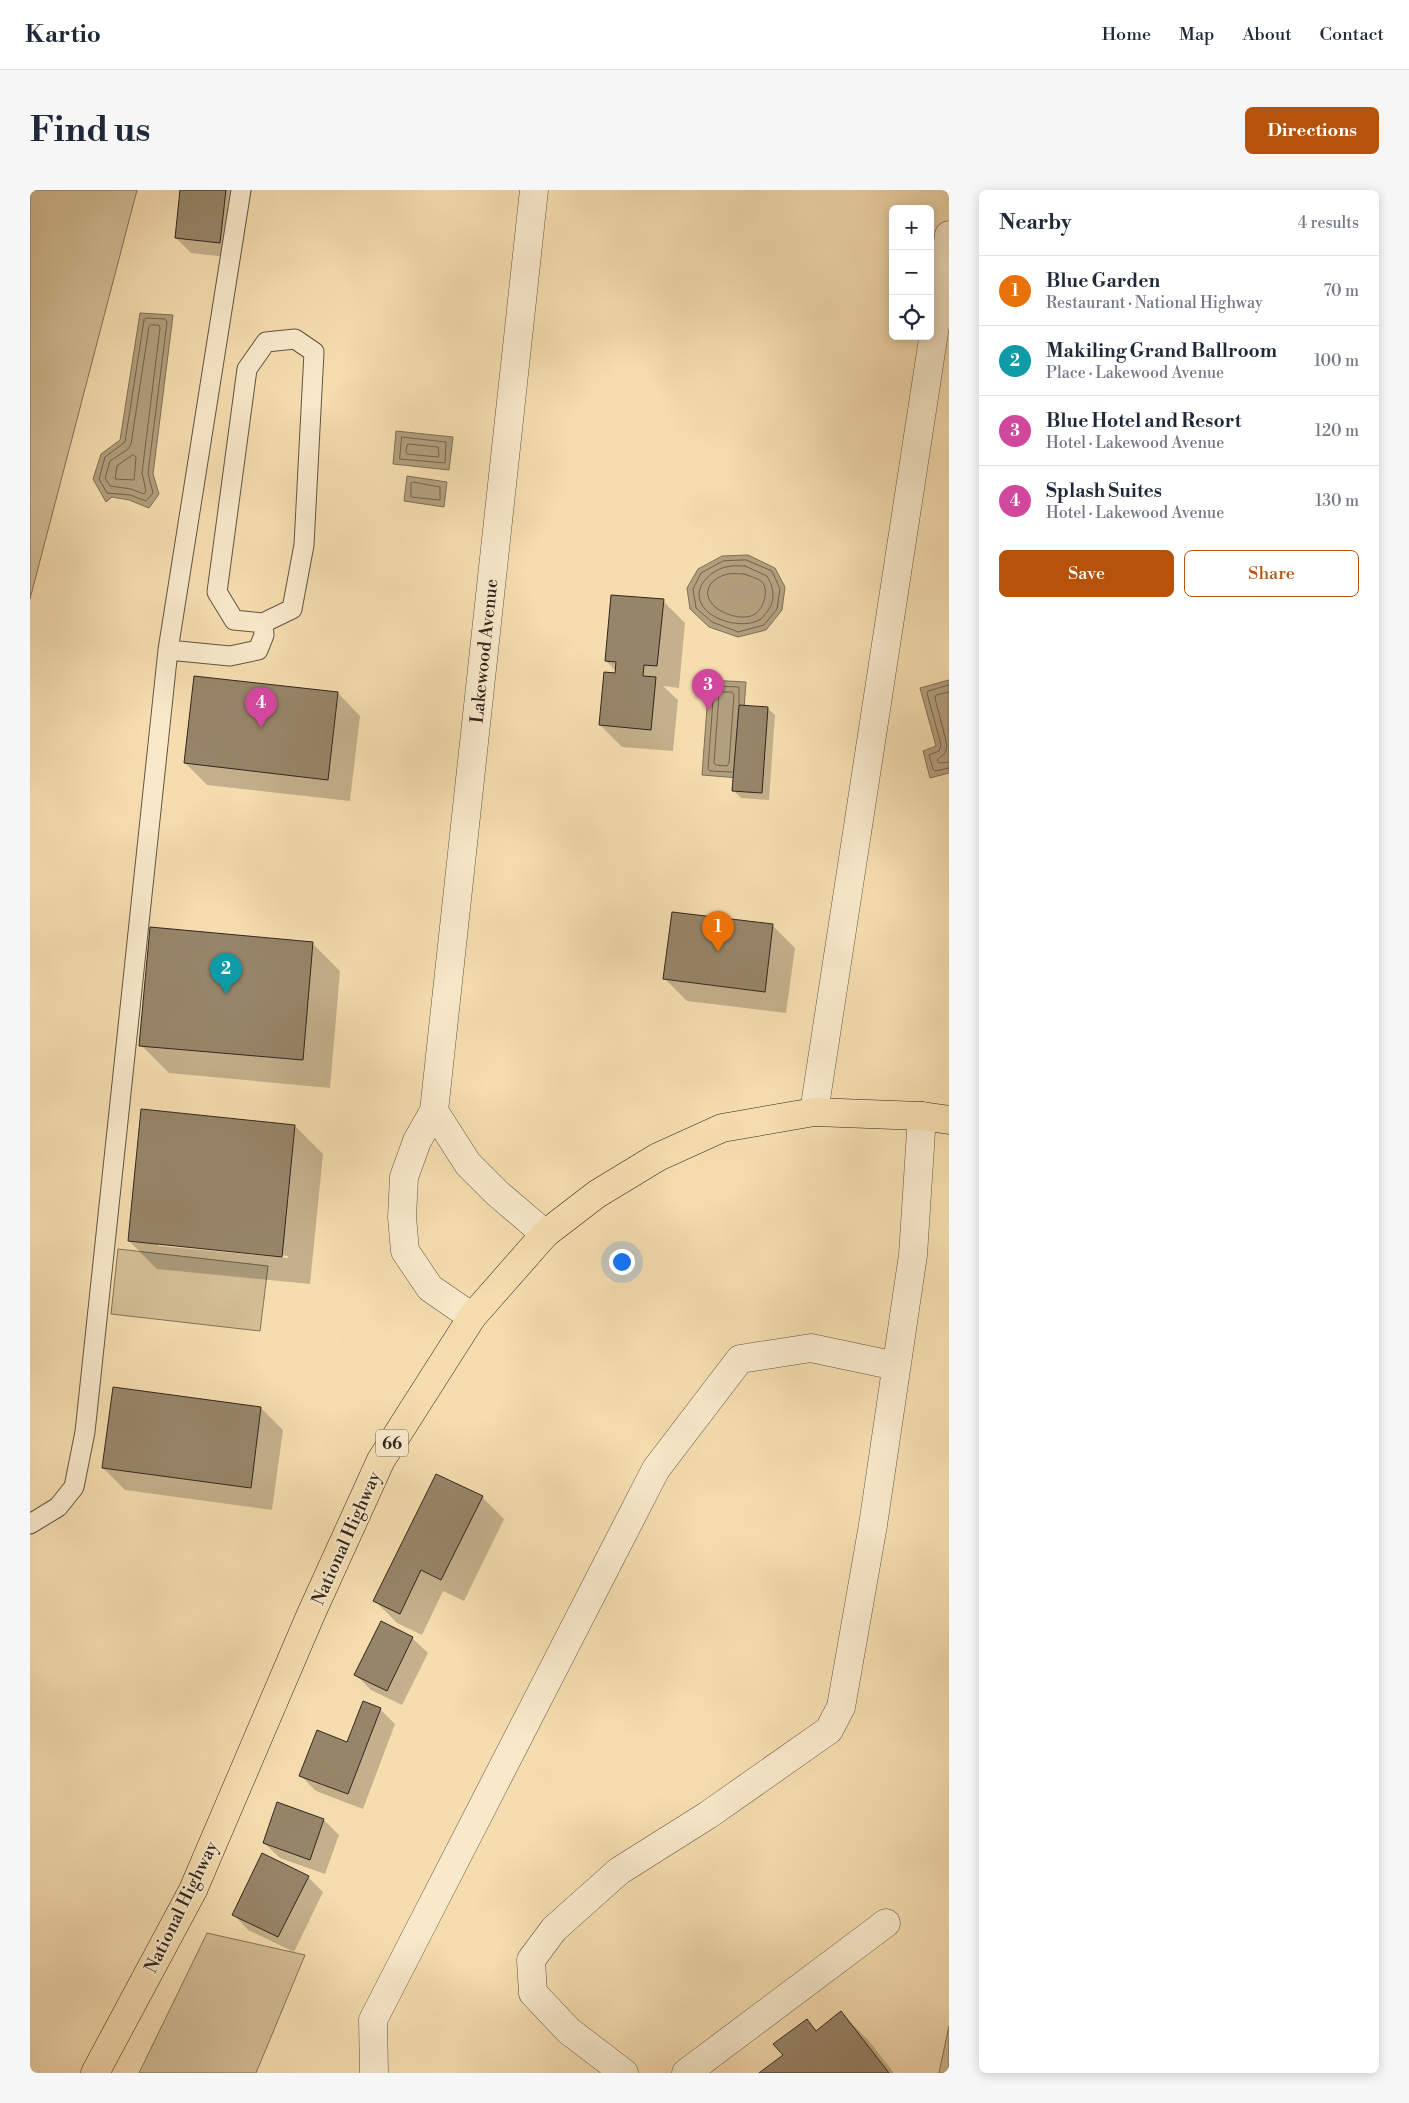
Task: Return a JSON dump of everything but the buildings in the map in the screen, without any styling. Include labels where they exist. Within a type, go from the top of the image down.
[{"type":"main road","name":"National Highway","points":[[95,2073],[193,1890],[311,1614],[381,1460],[472,1317],[545,1234],[597,1194],[642,1166],[722,1128],[814,1112],[922,1116],[949,1120]]},
{"type":"street","name":"Lakewood Avenue","points":[[472,1317],[430,1288],[405,1251],[402,1216],[404,1177],[417,1141],[434,1111],[534,190]]},
{"type":"street","points":[[814,1112],[949,235]]},
{"type":"street","points":[[434,1111],[468,1164],[497,1193],[545,1234]]},
{"type":"street","points":[[624,2073],[569,2031],[533,1993],[531,1960],[554,1929],[619,1871],[708,1815],[829,1730],[841,1707],[873,1525],[913,1255],[922,1116]]},
{"type":"street","points":[[374,2073],[373,2020],[656,1469],[740,1359],[811,1348],[896,1366]]},
{"type":"street","points":[[686,2073],[886,1923]]},
{"type":"lane","points":[[30,1524],[58,1507],[74,1487],[84,1432],[168,650],[241,190]]},
{"type":"lane","points":[[295,339],[314,352],[304,545],[292,609],[263,623],[234,620],[217,592],[248,369],[266,342],[295,339]]},
{"type":"lane","points":[[168,650],[230,656],[258,650],[264,636],[263,623]]},
{"type":"shaded area","points":[[30,190],[137,190],[30,599]]},
{"type":"shaded area","points":[[118,1249],[268,1266],[260,1331],[111,1314]]},
{"type":"shaded area","points":[[207,1933],[305,1955],[256,2073],[139,2073]]},
{"type":"shaded area","points":[[949,2026],[949,2073],[939,2073]]},
{"type":"water","points":[[140,313],[173,315],[153,474],[159,494],[149,508],[129,500],[112,497],[106,502],[93,479],[101,454],[120,440]]},
{"type":"water","points":[[396,431],[453,437],[449,470],[393,464]]},
{"type":"water","points":[[407,476],[447,482],[444,507],[404,501]]},
{"type":"water","points":[[748,555],[775,568],[785,587],[782,610],[766,630],[738,637],[709,627],[690,609],[687,588],[698,569],[722,556]]},
{"type":"water","points":[[709,680],[746,682],[739,778],[702,775]]},
{"type":"water","points":[[949,680],[949,773],[930,778],[923,751],[936,746],[920,688]]},
{"type":"place","name":"Blue Hotel and Resort","points":[[708,710]]},
{"type":"place","name":"Splash Suites","points":[[261,728]]},
{"type":"place","name":"Blue Garden","points":[[718,952]]},
{"type":"place","name":"Makiling Grand Ballroom","points":[[226,994]]}]
